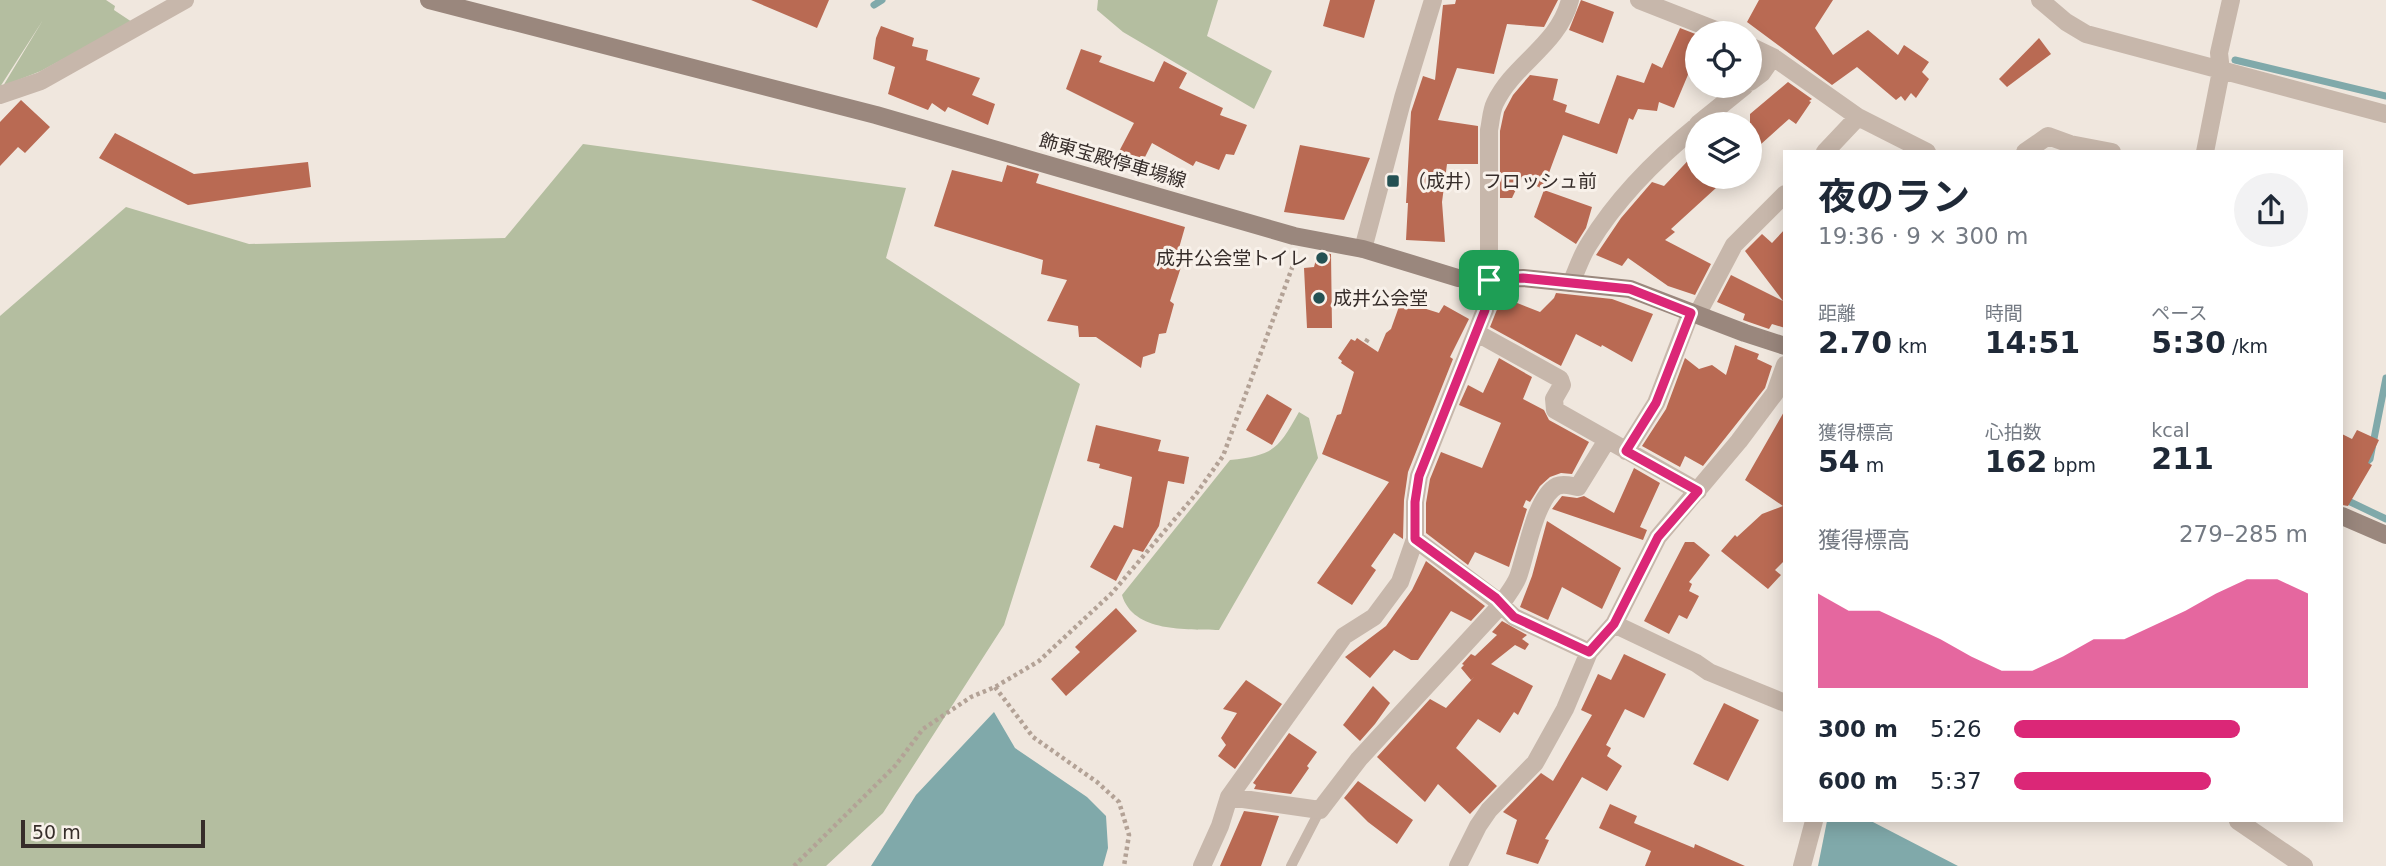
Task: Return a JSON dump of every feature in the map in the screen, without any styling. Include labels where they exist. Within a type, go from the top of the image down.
[{"type":"main road","name":"飾東宝殿停車場線","points":[[429,0],[876,115],[1294,236],[1363,249],[1458,278],[1523,278],[1630,289],[1783,345]]},
{"type":"main road","points":[[2343,516],[2386,535]]},
{"type":"street","points":[[0,95],[41,81],[185,0]]},
{"type":"street","points":[[1363,249],[1403,98],[1433,0]]},
{"type":"street","points":[[1202,866],[1220,826],[1229,797],[1343,636],[1374,617],[1400,582],[1415,539],[1415,502],[1419,476],[1485,310],[1489,280],[1489,130],[1493,106],[1506,84],[1555,35],[1570,0]]},
{"type":"street","points":[[1639,0],[1692,21]]},
{"type":"street","points":[[2040,0],[2066,22],[2086,34],[2386,114]]},
{"type":"street","points":[[2205,150],[2221,71],[2219,53],[2231,0]]},
{"type":"street","points":[[1762,52],[1858,117],[1923,150]]},
{"type":"street","points":[[1762,72],[1773,57]]},
{"type":"street","points":[[1714,112],[1731,98]]},
{"type":"street","points":[[1827,150],[1858,117]]},
{"type":"street","points":[[1571,283],[1588,245],[1622,197],[1685,135]]},
{"type":"street","points":[[2028,150],[2048,136],[2070,144],[2102,150]]},
{"type":"street","points":[[1626,451],[1656,403],[1694,314],[1734,245],[1783,196]]},
{"type":"street","points":[[1477,332],[1560,379],[1562,385],[1554,399],[1556,410],[1698,491]]},
{"type":"street","points":[[1458,866],[1489,810],[1535,762],[1565,709],[1589,652],[1614,624],[1658,537],[1739,441],[1774,393],[1783,370]]},
{"type":"street","points":[[1229,797],[1320,810],[1359,759],[1501,606],[1518,578],[1526,545],[1542,504],[1554,487],[1564,484],[1578,487],[1607,440]]},
{"type":"street","points":[[1415,539],[1525,622],[1589,652]]},
{"type":"street","points":[[1614,624],[1696,663],[1709,672],[1783,702]]},
{"type":"street","points":[[1801,866],[1814,822]]},
{"type":"street","points":[[2239,822],[2304,866]]},
{"type":"lane","points":[[1291,866],[1320,810]]},
{"type":"path","points":[[794,866],[895,766],[923,729],[971,697],[995,687],[1039,661],[1112,593],[1196,494],[1223,456],[1296,260],[1294,236]]},
{"type":"path","points":[[995,687],[1033,737],[1097,782],[1119,802],[1129,835],[1124,866]]},
{"type":"green space","points":[[0,0],[106,0],[115,6],[114,10],[132,22],[41,71],[3,86],[43,20],[0,87]]},
{"type":"green space","points":[[1098,0],[1218,0],[1207,36],[1272,71],[1254,109],[1123,32],[1097,10]]},
{"type":"green space","points":[[583,144],[906,188],[886,258],[1080,384],[1004,625],[883,813],[826,866],[0,866],[0,316],[126,207],[249,244],[505,238]]},
{"type":"green space","points":[[1299,412],[1309,418],[1318,458],[1219,630],[1177,629],[1149,623],[1137,616],[1122,595],[1230,460],[1256,456],[1273,448],[1285,435]]},
{"type":"water","points":[[994,712],[1015,748],[1087,797],[1106,816],[1108,848],[1103,866],[871,866],[916,795]]},
{"type":"water","points":[[1827,822],[1873,822],[1958,866],[1818,866]]},
{"type":"building","points":[[751,0],[829,0],[817,28]]},
{"type":"building","points":[[1330,0],[1375,0],[1364,38],[1323,26]]},
{"type":"building","points":[[1456,0],[1558,0],[1544,27],[1507,24],[1494,74],[1457,68],[1438,120],[1478,126],[1478,164],[1447,164],[1442,202],[1445,242],[1406,240],[1411,112],[1423,76],[1435,80],[1443,5],[1455,4]]},
{"type":"building","points":[[1581,0],[1614,12],[1603,43],[1569,30]]},
{"type":"building","points":[[1759,0],[1833,0],[1815,28],[1833,55],[1868,30],[1898,55],[1904,45],[1929,62],[1922,72],[1929,79],[1916,98],[1911,93],[1905,101],[1901,96],[1896,100],[1857,67],[1832,85],[1762,33],[1762,21],[1748,21]]},
{"type":"building","points":[[881,26],[914,38],[912,46],[928,50],[926,60],[980,78],[972,95],[995,104],[988,125],[948,107],[945,112],[932,103],[928,110],[888,94],[895,67],[873,59]]},
{"type":"building","points":[[1680,28],[1685,30],[1685,82],[1674,108],[1659,102],[1657,111],[1638,109],[1633,120],[1629,118],[1617,154],[1563,135],[1543,189],[1521,179],[1512,198],[1500,198],[1500,131],[1504,112],[1513,95],[1530,75],[1558,79],[1553,100],[1567,105],[1565,112],[1599,124],[1617,75],[1644,83],[1652,63],[1662,68]]},
{"type":"building","points":[[2039,38],[2051,54],[2007,87],[1999,79]]},
{"type":"building","points":[[1081,49],[1102,56],[1099,62],[1154,82],[1164,61],[1187,73],[1179,88],[1223,108],[1220,115],[1247,125],[1234,155],[1226,154],[1219,170],[1196,161],[1193,166],[1152,143],[1137,173],[1114,161],[1134,123],[1066,89]]},
{"type":"building","points":[[1788,82],[1812,99],[1796,124],[1789,119],[1762,143],[1762,112],[1752,112]]},
{"type":"building","points":[[21,100],[50,127],[25,153],[18,147],[0,166],[0,122]]},
{"type":"building","points":[[115,133],[194,174],[308,162],[311,187],[188,205],[99,158]]},
{"type":"building","points":[[1300,145],[1370,158],[1344,220],[1284,212]]},
{"type":"building","points":[[1685,164],[1685,189],[1715,189],[1671,229],[1675,232],[1665,240],[1711,264],[1695,295],[1668,286],[1628,258],[1622,266],[1596,255],[1621,218],[1652,182],[1664,186]]},
{"type":"building","points":[[1007,165],[1039,174],[1036,183],[1185,227],[1175,262],[1182,264],[1170,301],[1174,304],[1166,333],[1159,334],[1155,353],[1143,357],[1141,368],[1096,337],[1079,337],[1078,326],[1047,321],[1067,280],[1041,274],[1043,260],[934,226],[952,170],[1002,182]]},
{"type":"building","points":[[1544,190],[1592,207],[1586,228],[1576,244],[1534,217]]},
{"type":"building","points":[[1783,231],[1783,301],[1745,251],[1762,234],[1772,243]]},
{"type":"building","name":"成井公会堂","points":[[1318,252],[1331,254],[1332,328],[1307,328],[1304,268],[1314,267]]},
{"type":"building","points":[[1731,275],[1783,301],[1783,327],[1772,324],[1769,329],[1743,320],[1745,314],[1717,302]]},
{"type":"building","points":[[1556,293],[1612,299],[1653,314],[1632,362],[1576,334],[1561,366],[1490,327],[1502,297],[1540,312]]},
{"type":"building","points":[[1401,301],[1439,313],[1444,305],[1469,319],[1450,357],[1453,359],[1408,472],[1403,539],[1394,533],[1371,566],[1376,570],[1352,605],[1317,583],[1389,482],[1322,454],[1337,415],[1341,414],[1354,372],[1338,358],[1351,339],[1355,341],[1357,338],[1378,352],[1386,333],[1391,329]]},
{"type":"building","points":[[1735,345],[1759,354],[1757,359],[1772,366],[1765,388],[1703,466],[1685,456],[1680,467],[1642,446],[1666,409],[1685,358],[1699,369],[1712,365],[1726,375]]},
{"type":"building","points":[[1499,358],[1532,377],[1523,399],[1544,410],[1549,420],[1589,442],[1572,474],[1561,473],[1550,477],[1540,486],[1530,502],[1526,500],[1523,507],[1527,509],[1509,567],[1475,552],[1468,565],[1426,533],[1426,503],[1430,479],[1441,452],[1482,468],[1501,423],[1459,405],[1468,385],[1483,393]]},
{"type":"building","points":[[1267,394],[1292,409],[1272,445],[1246,430]]},
{"type":"building","points":[[1783,414],[1783,506],[1745,480]]},
{"type":"building","points":[[1096,425],[1161,440],[1158,451],[1189,457],[1184,484],[1168,481],[1159,526],[1143,552],[1133,549],[1116,581],[1090,567],[1114,525],[1123,528],[1132,477],[1099,468],[1100,464],[1087,461]]},
{"type":"building","points":[[2357,430],[2379,440],[2368,463],[2372,465],[2348,506],[2343,505],[2343,434],[2352,439]]},
{"type":"building","points":[[1634,468],[1660,483],[1640,527],[1647,530],[1643,540],[1552,509],[1562,496],[1584,496],[1614,513]]},
{"type":"building","points":[[1783,506],[1783,562],[1775,570],[1781,575],[1768,589],[1721,551],[1735,535],[1737,537],[1762,514]]},
{"type":"building","points":[[1547,521],[1621,568],[1602,609],[1562,587],[1548,620],[1520,607],[1532,576]]},
{"type":"building","points":[[1685,542],[1694,542],[1710,555],[1689,582],[1692,584],[1689,591],[1699,596],[1687,619],[1679,615],[1669,634],[1644,621]]},
{"type":"building","points":[[1426,561],[1485,606],[1471,621],[1451,611],[1418,660],[1411,660],[1394,650],[1370,678],[1345,657],[1386,626],[1412,590]]},
{"type":"building","points":[[1116,608],[1137,631],[1066,696],[1051,679],[1080,652],[1075,647]]},
{"type":"building","points":[[1502,621],[1527,635],[1522,639],[1529,644],[1525,650],[1515,645],[1491,664],[1533,686],[1518,715],[1514,712],[1500,733],[1478,719],[1456,748],[1497,786],[1470,814],[1438,784],[1425,802],[1377,757],[1430,699],[1446,708],[1474,677],[1471,680],[1461,668],[1464,665],[1462,664],[1471,654],[1475,656],[1497,635],[1492,632]]},
{"type":"building","points":[[1624,654],[1666,674],[1644,718],[1625,709],[1606,745],[1611,748],[1607,756],[1622,766],[1607,791],[1582,777],[1545,839],[1549,840],[1538,864],[1506,854],[1517,820],[1503,812],[1541,773],[1553,781],[1592,715],[1581,710],[1598,674],[1611,680]]},
{"type":"building","points":[[1246,680],[1282,704],[1235,769],[1218,756],[1226,745],[1221,738],[1237,713],[1223,709]]},
{"type":"building","points":[[1373,686],[1390,703],[1360,741],[1343,725]]},
{"type":"building","points":[[1724,703],[1759,720],[1728,781],[1693,764]]},
{"type":"building","points":[[1289,733],[1317,752],[1307,766],[1309,768],[1291,794],[1254,789],[1256,785],[1253,783]]},
{"type":"building","points":[[1358,781],[1413,820],[1397,844],[1368,822],[1344,798]]},
{"type":"building","points":[[1610,804],[1637,816],[1634,823],[1694,848],[1695,844],[1745,866],[1645,866],[1651,851],[1599,828]]},
{"type":"building","points":[[1244,811],[1279,816],[1261,866],[1220,866]]},
{"type":"waterway","points":[[874,5],[882,0]]},
{"type":"waterway","points":[[2235,60],[2386,96]]},
{"type":"waterway","points":[[2363,465],[2370,459],[2386,378]]},
{"type":"waterway","points":[[2343,498],[2386,519]]},
{"type":"place","name":"（成井）フロッシュ前","points":[[1393,181]]},
{"type":"place","name":"成井公会堂トイレ","points":[[1322,258]]},
{"type":"place","name":"成井公会堂","points":[[1319,298]]},
{"type":"route","points":[[1523,278],[1630,289],[1691,313],[1656,403],[1626,451],[1698,491],[1658,537],[1614,624],[1589,652],[1514,617],[1496,598],[1415,539],[1415,502],[1419,476],[1485,310],[1489,280],[1523,278]]}]
